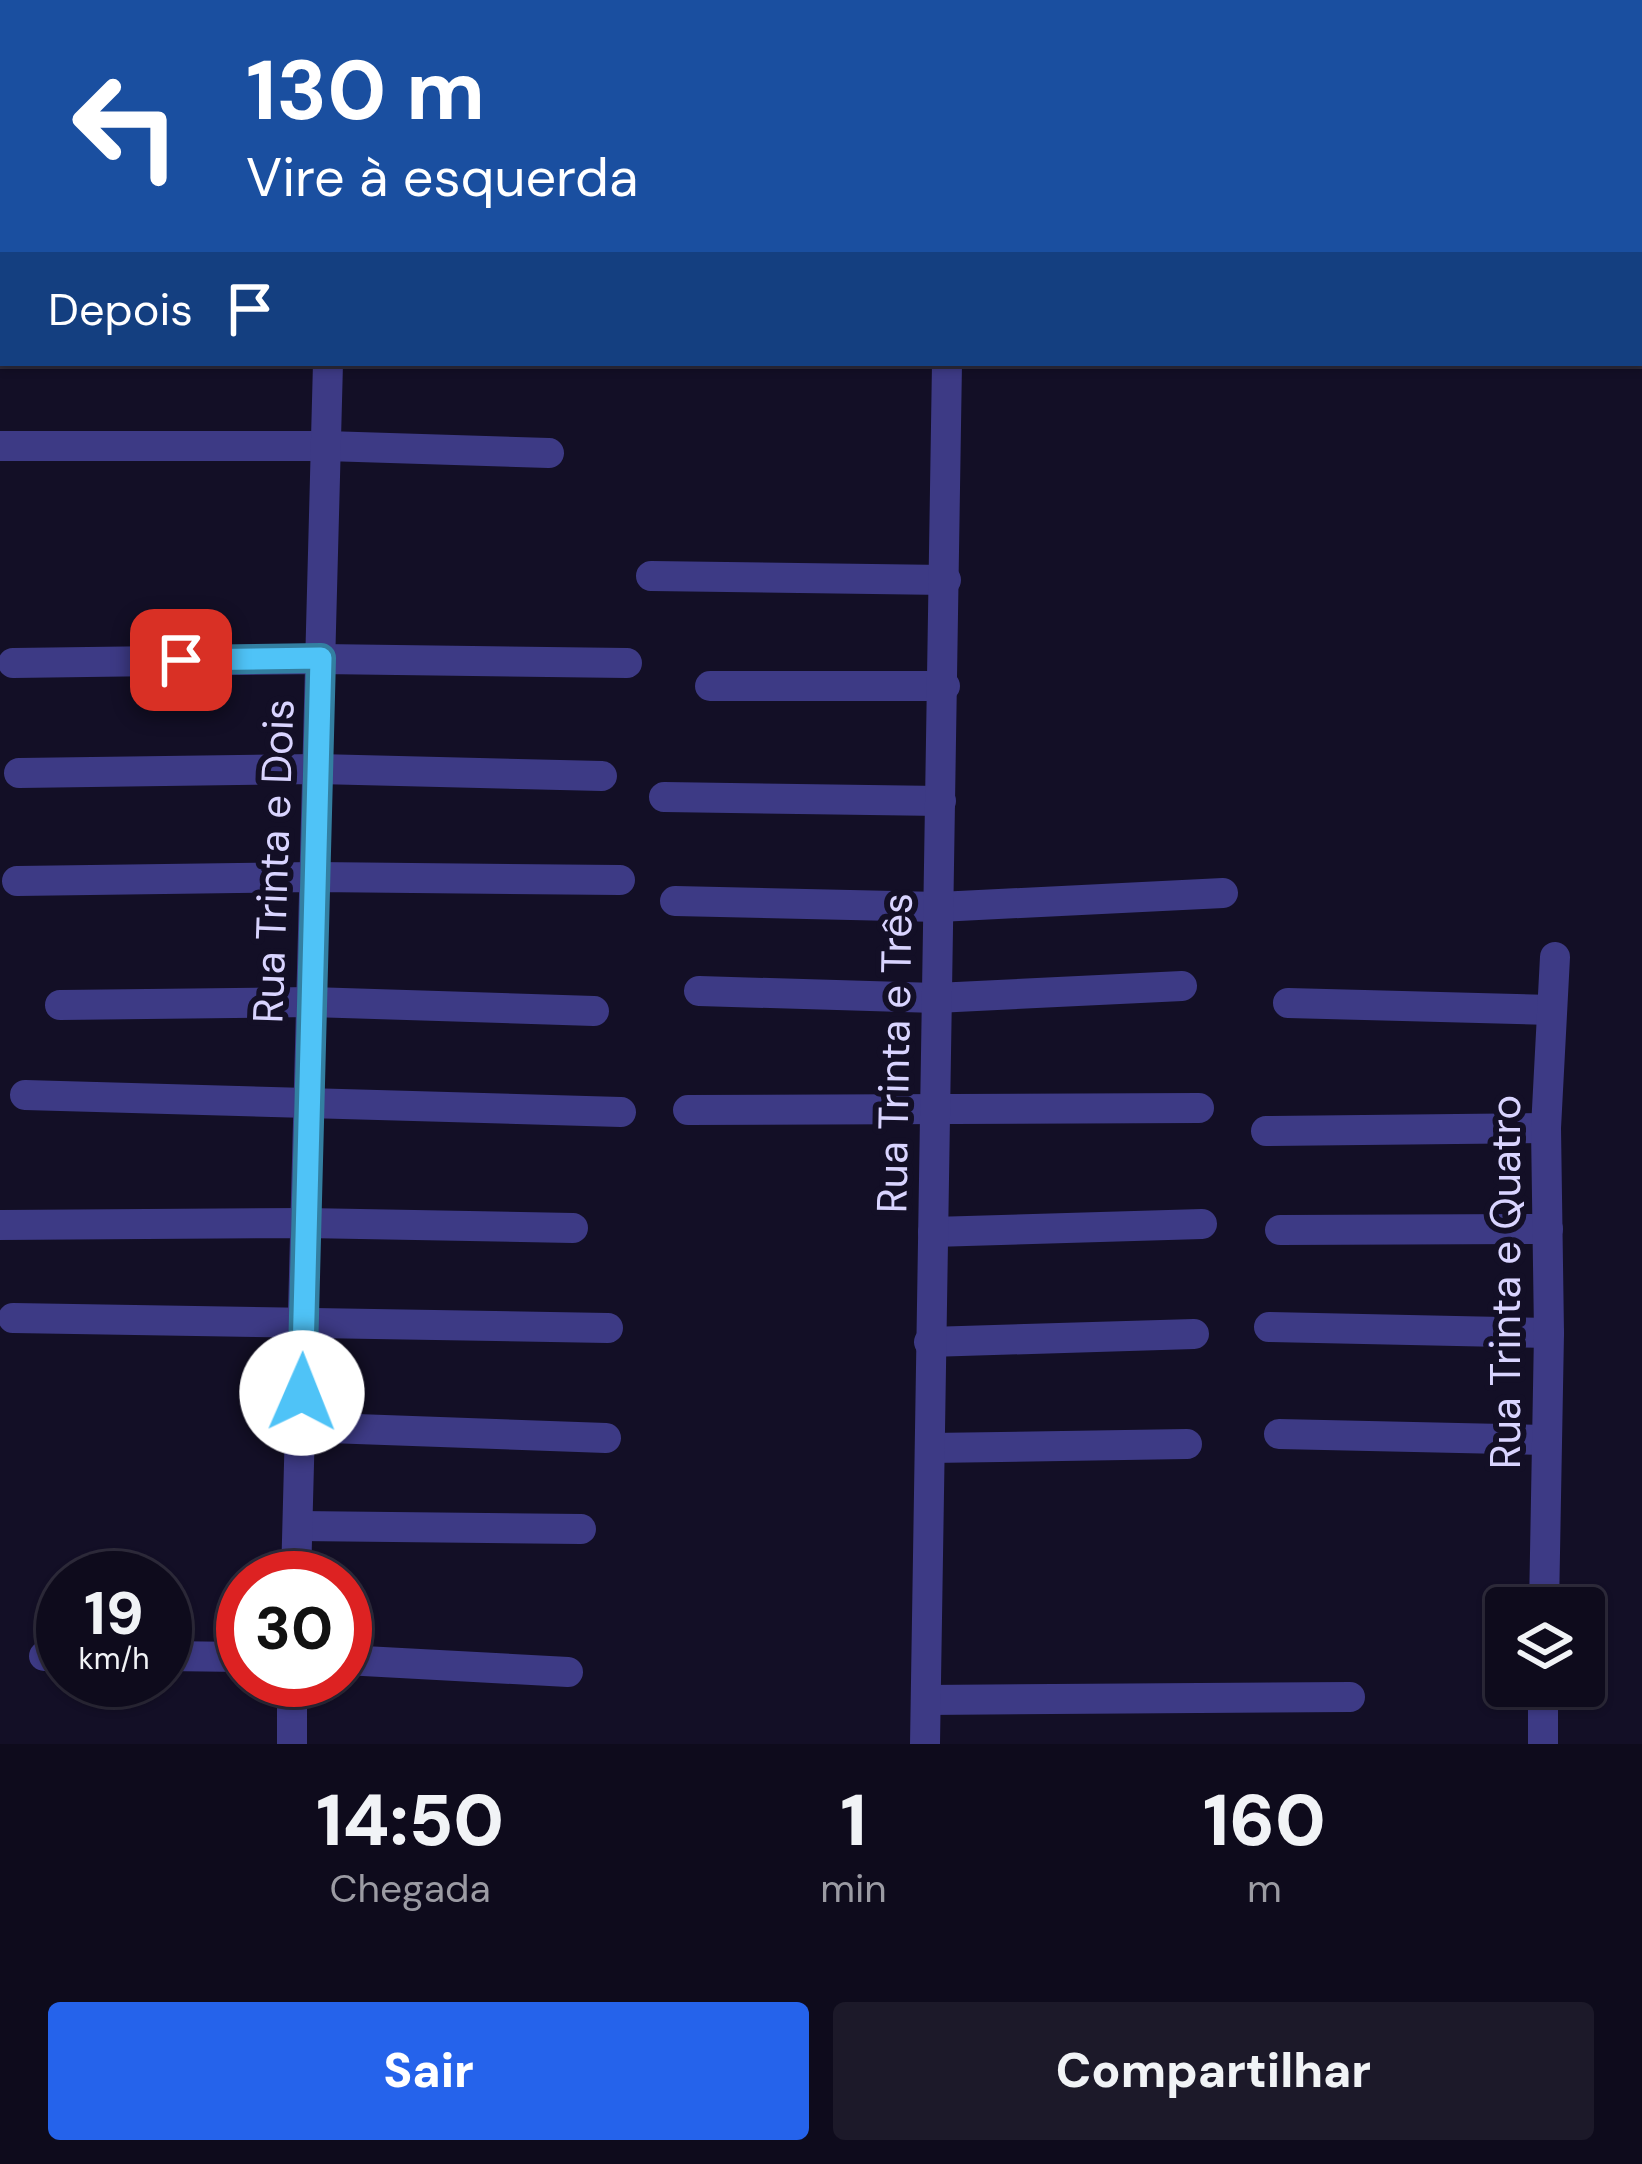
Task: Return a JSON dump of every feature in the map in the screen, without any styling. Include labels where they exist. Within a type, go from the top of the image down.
[{"type":"street","name":"Rua Trinta e Dois","points":[[297,1551],[328,366]]},
{"type":"street","name":"Rua Trinta e Três","points":[[925,1744],[947,366]]},
{"type":"street","points":[[0,446],[326,446],[550,453]]},
{"type":"street","points":[[651,576],[946,580]]},
{"type":"street","points":[[13,663],[321,658],[627,663]]},
{"type":"street","points":[[710,686],[945,686]]},
{"type":"street","points":[[20,773],[318,769],[602,776]]},
{"type":"street","points":[[664,796],[941,801]]},
{"type":"street","points":[[17,881],[620,880]]},
{"type":"street","points":[[675,901],[939,907],[1223,892]]},
{"type":"street","name":"Rua Trinta e Quatro","points":[[1544,1587],[1550,1333],[1546,1128],[1555,956]]},
{"type":"street","points":[[699,992],[936,998],[1182,986]]},
{"type":"street","points":[[60,1005],[310,1001],[594,1011]]},
{"type":"street","points":[[1288,1003],[1551,1010]]},
{"type":"street","points":[[25,1096],[309,1100],[621,1112]]},
{"type":"street","points":[[688,1110],[1199,1108]]},
{"type":"street","points":[[1266,1131],[1546,1128]]},
{"type":"street","points":[[1,1225],[306,1222],[573,1228]]},
{"type":"street","points":[[933,1232],[1202,1224]]},
{"type":"street","points":[[1280,1230],[1548,1229]]},
{"type":"street","points":[[14,1318],[608,1328]]},
{"type":"street","points":[[1269,1327],[1550,1333]]},
{"type":"street","points":[[929,1342],[1194,1334]]},
{"type":"street","points":[[301,1427],[606,1438]]},
{"type":"street","points":[[1279,1434],[1546,1440]]},
{"type":"street","points":[[930,1448],[1187,1444]]},
{"type":"street","points":[[298,1526],[581,1529]]},
{"type":"street","points":[[372,1661],[568,1672]]},
{"type":"street","points":[[926,1700],[1350,1696]]},
{"type":"street","points":[[292,1707],[292,1744]]},
{"type":"street","points":[[1543,1744],[1544,1707]]},
{"type":"route","points":[[181,660],[321,658],[302,1393]]}]
